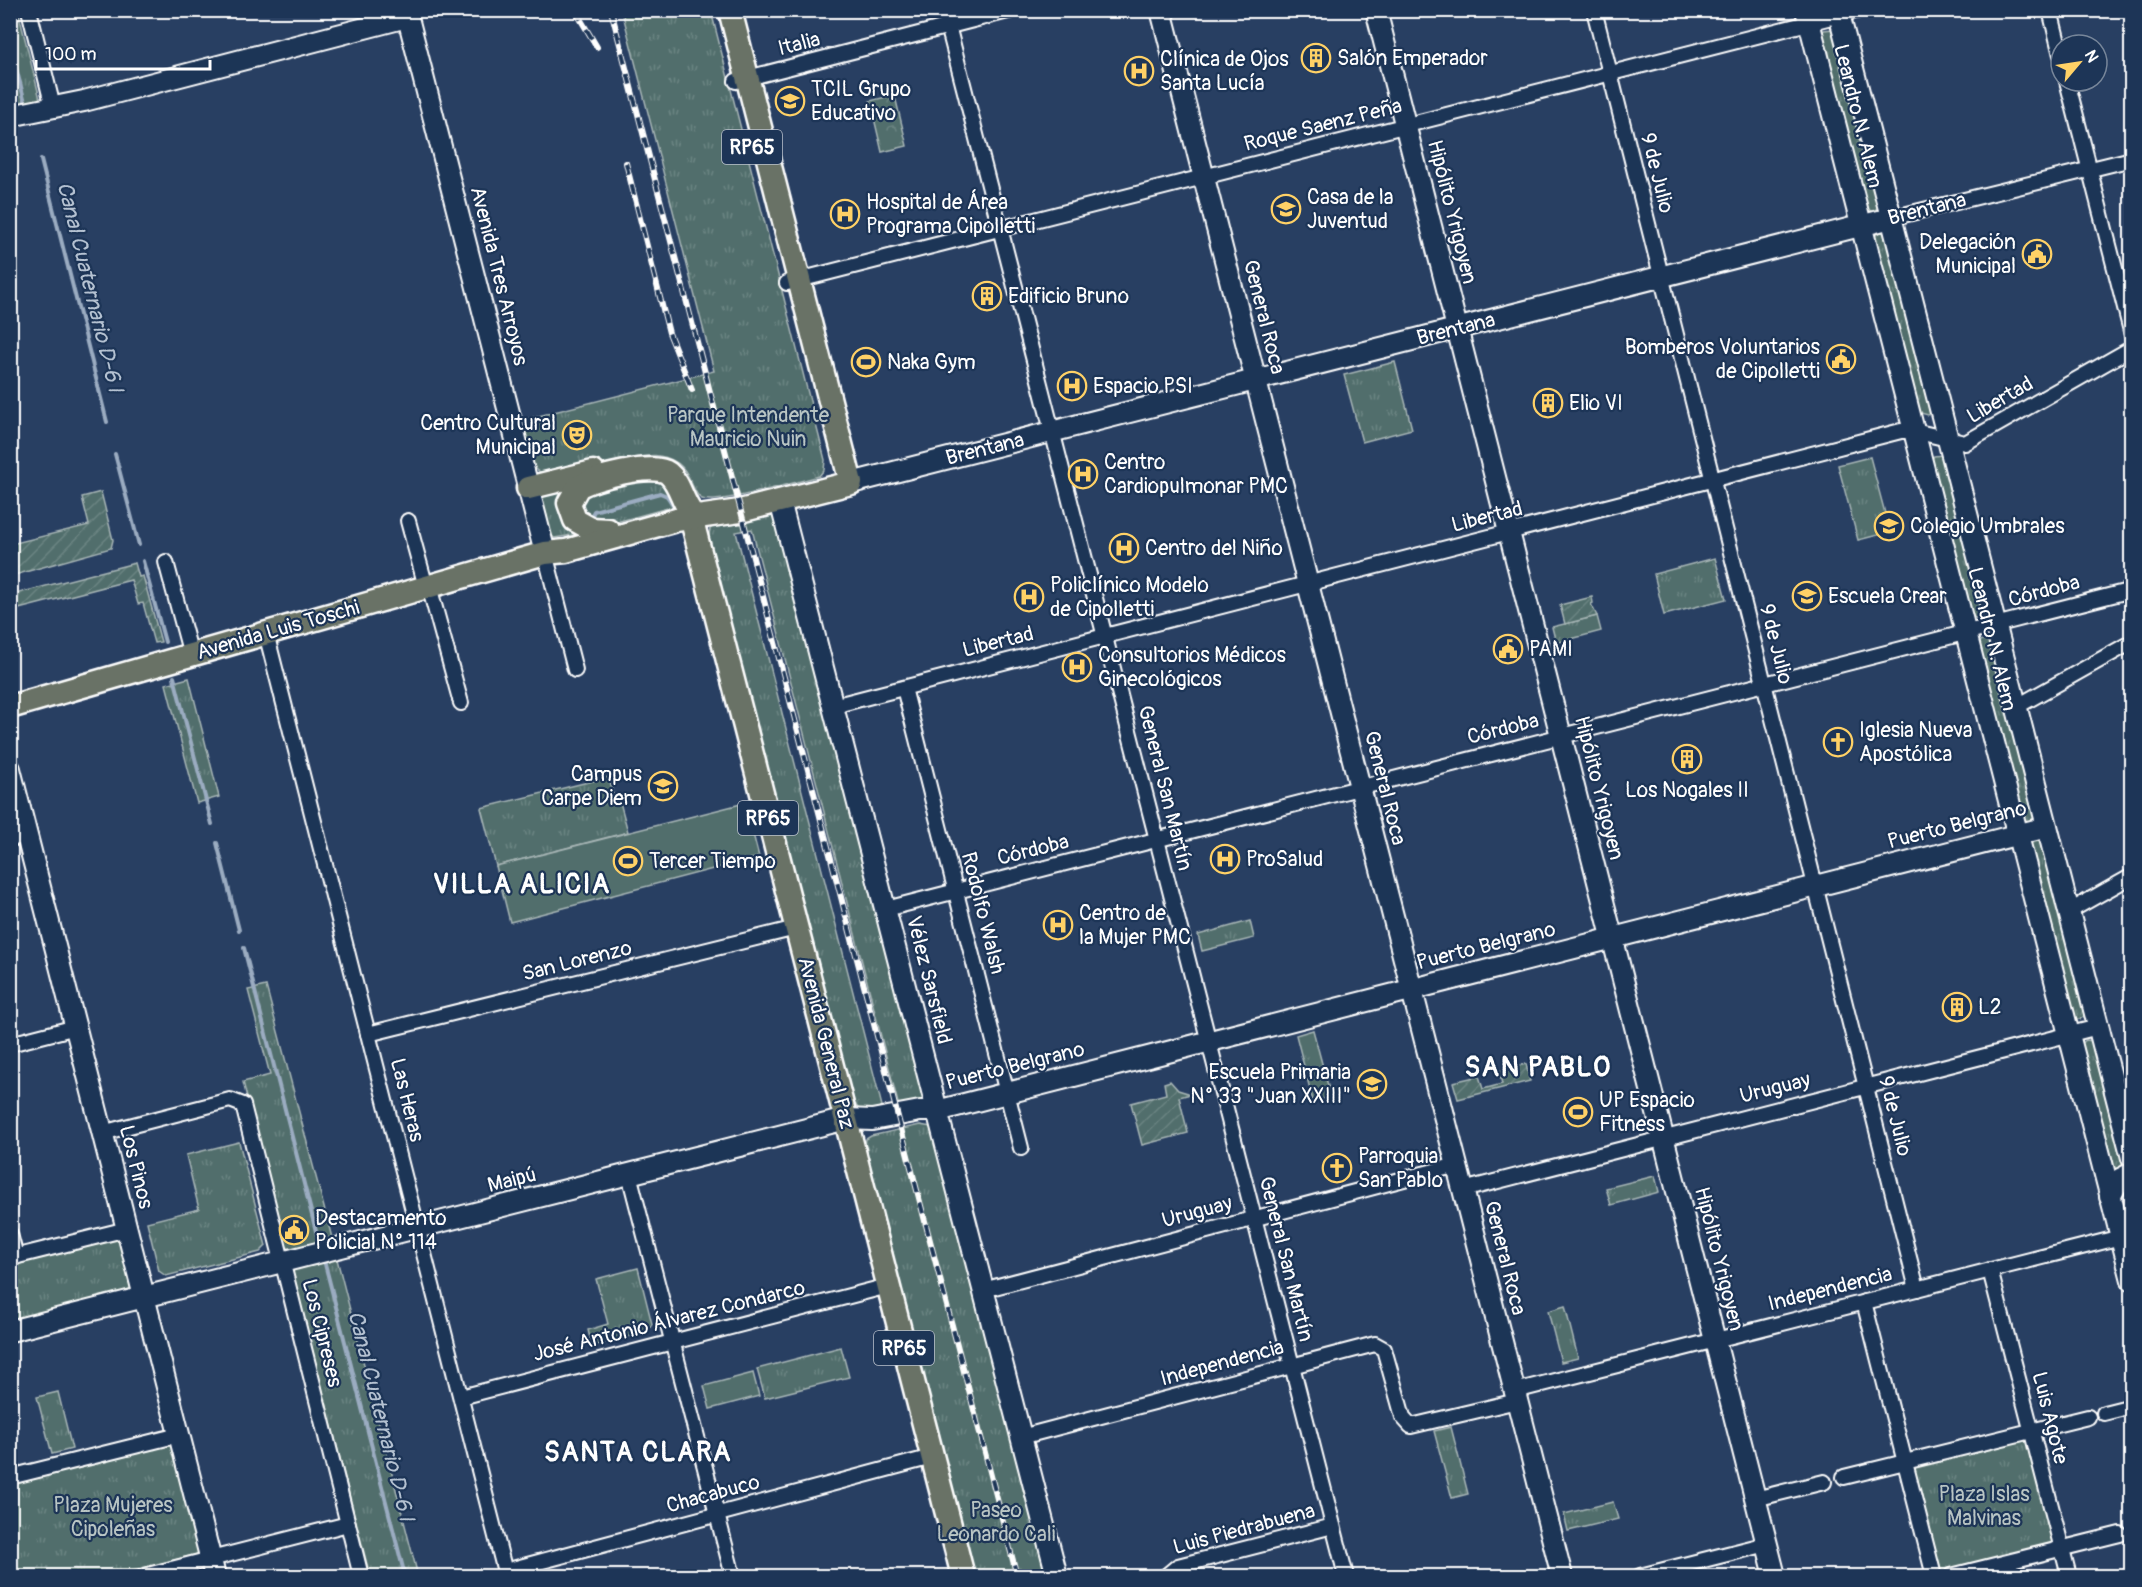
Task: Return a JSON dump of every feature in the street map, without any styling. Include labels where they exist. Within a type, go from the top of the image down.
[{"type":"main road","name":"RP65","points":[[718,10],[741,80],[842,480]]},
{"type":"main road","name":"RP65","points":[[729,10],[741,80]]},
{"type":"main road","name":"RP65","points":[[793,282],[804,349],[816,374],[842,480]]},
{"type":"main road","points":[[528,488],[656,459],[672,464],[684,477],[690,492],[690,513]]},
{"type":"main road","name":"RP65","points":[[608,530],[591,529],[575,520],[569,503],[578,488],[645,469],[659,469],[674,480],[690,513]]},
{"type":"main road","name":"Brentana","points":[[780,501],[842,480]]},
{"type":"main road","name":"Avenida Luis Toschi","points":[[545,553],[560,543],[608,530],[810,484],[842,480]]},
{"type":"main road","name":"Avenida Luis Toschi","points":[[10,707],[545,553],[564,551],[690,513],[740,511],[780,501]]},
{"type":"main road","name":"Avenida General Paz","points":[[690,513],[963,1576]]},
{"type":"street","points":[[29,10],[53,107]]},
{"type":"street","name":"General San Martín","points":[[944,10],[1346,1576]]},
{"type":"street","name":"Italia","points":[[741,80],[1012,10]]},
{"type":"street","name":"General Roca","points":[[1161,10],[1562,1576]]},
{"type":"street","name":"Hipólito Yrigoyen","points":[[1376,10],[1775,1576]]},
{"type":"street","name":"9 de Julio","points":[[1594,10],[1917,1289]]},
{"type":"street","name":"Roque Saenz Peña","points":[[793,282],[1610,74],[1808,17],[1859,10]]},
{"type":"street","points":[[2050,10],[2056,33]]},
{"type":"street","name":"Leandro N. Alem","points":[[1838,13],[2132,1158]]},
{"type":"street","points":[[10,116],[53,107],[407,14]]},
{"type":"street","name":"Avenida Tres Arroyos","points":[[407,14],[545,553]]},
{"type":"street","name":"Leandro N. Alem","points":[[1808,17],[2110,1197],[2123,1229],[2132,1280]]},
{"type":"street","points":[[2070,93],[2132,335]]},
{"type":"street","name":"Brentana","points":[[842,480],[1052,432],[1861,225],[2132,159]]},
{"type":"street","name":"Libertad","points":[[833,706],[1900,431],[1914,431],[1959,443],[1970,441],[2132,348]]},
{"type":"street","name":"Vélez Sarsfield","points":[[780,501],[1057,1576]]},
{"type":"street","points":[[408,521],[461,703]]},
{"type":"street","points":[[545,553],[575,670]]},
{"type":"street","points":[[166,562],[191,655]]},
{"type":"street","name":"Córdoba","points":[[886,909],[2132,590]]},
{"type":"street","name":"Las Heras","points":[[266,633],[506,1574]]},
{"type":"street","points":[[2016,707],[2132,642]]},
{"type":"street","name":"Rodolfo Walsh","points":[[904,688],[1021,1148]]},
{"type":"street","name":"Los Pinos","points":[[10,768],[19,837],[76,1027],[212,1568]]},
{"type":"street","name":"Puerto Belgrano","points":[[937,1111],[2047,827]]},
{"type":"street","points":[[2068,912],[2131,878]]},
{"type":"street","name":"San Lorenzo","points":[[369,1034],[796,927]]},
{"type":"street","points":[[10,1044],[76,1027]]},
{"type":"street","name":"Uruguay","points":[[1463,1190],[2098,1027]]},
{"type":"street","name":"Los Cipreses","points":[[102,1132],[230,1100],[239,1101],[246,1110],[361,1576]]},
{"type":"street","name":"Maipú","points":[[10,1331],[629,1174],[848,1128],[872,1120],[920,1111],[937,1111]]},
{"type":"street","name":"Uruguay","points":[[984,1290],[1457,1165]]},
{"type":"street","points":[[2110,1197],[2120,1179],[2132,1173]]},
{"type":"street","points":[[629,1174],[733,1576]]},
{"type":"street","points":[[10,1234],[13,1257],[127,1229]]},
{"type":"street","name":"Independencia","points":[[1021,1437],[1376,1344],[1381,1345],[1385,1351],[1403,1417],[1407,1424],[1413,1426],[1715,1340],[1990,1270],[2123,1229]]},
{"type":"street","name":"Luis Agote","points":[[1990,1270],[2069,1576]]},
{"type":"street","name":"José Antonio Álvarez Condarco","points":[[460,1397],[888,1286]]},
{"type":"street","points":[[1864,1302],[1934,1576]]},
{"type":"street","points":[[2104,1413],[2132,1406]]},
{"type":"street","points":[[1844,1477],[2088,1417]]},
{"type":"street","points":[[10,1477],[179,1435]]},
{"type":"street","name":"Chacabuco","points":[[506,1574],[717,1514],[932,1457]]},
{"type":"street","points":[[1755,1499],[1824,1482]]},
{"type":"street","points":[[144,1576],[212,1568],[348,1524]]},
{"type":"street","name":"Luis Piedrabuena","points":[[1167,1575],[1178,1566],[1333,1526]]},
{"type":"street","points":[[1952,1576],[2120,1534]]},
{"type":"street","points":[[1640,1576],[1767,1544]]},
{"type":"green space","points":[[11,10],[18,11],[40,99],[11,106]]},
{"type":"green space","name":"Parque Intendente Mauricio Nuin","points":[[622,11],[711,11],[825,460],[824,470],[819,476],[758,492],[710,500],[698,496],[685,470],[679,464],[659,456],[629,459],[572,474],[542,473],[533,465],[519,421],[714,371]]},
{"type":"green space","points":[[1833,29],[1837,32],[1879,207],[1873,211],[1866,210],[1820,35],[1824,30]]},
{"type":"green space","points":[[892,84],[907,146],[882,152],[870,101],[890,96],[888,85]]},
{"type":"green space","points":[[1879,232],[1886,232],[1933,411],[1928,415],[1917,412],[1873,238]]},
{"type":"green space","points":[[1395,362],[1412,429],[1362,442],[1344,375]]},
{"type":"green space","points":[[1942,455],[1984,613],[1978,618],[1970,617],[1930,461],[1934,456]]},
{"type":"green space","points":[[1870,457],[1890,532],[1858,540],[1838,465]]},
{"type":"green space","points":[[660,473],[675,506],[609,524],[595,525],[576,504],[578,495]]},
{"type":"green space","points":[[582,479],[579,534],[554,538],[550,533],[541,494]]},
{"type":"green space","points":[[101,492],[113,540],[111,548],[11,576],[11,544],[89,525],[82,497]]},
{"type":"green space","points":[[769,514],[775,518],[924,1099],[900,1111],[752,529],[736,532],[884,1114],[860,1111],[853,1101],[708,540],[710,529],[716,525]]},
{"type":"green space","points":[[1715,558],[1726,599],[1664,615],[1654,574]]},
{"type":"green space","points":[[135,563],[139,577],[143,576],[161,642],[154,643],[143,603],[138,604],[131,580],[11,611],[11,595]]},
{"type":"green space","points":[[1592,597],[1593,603],[1591,604],[1597,616],[1565,624],[1560,605]]},
{"type":"green space","points":[[1597,616],[1601,631],[1556,643],[1552,627]]},
{"type":"green space","points":[[1984,639],[1991,640],[2035,818],[2030,821],[2023,820],[1978,643]]},
{"type":"green space","points":[[189,678],[219,797],[197,803],[166,684]]},
{"type":"green space","points":[[609,777],[615,803],[620,802],[628,832],[496,866],[481,808]]},
{"type":"green space","name":"Tercer Tiempo","points":[[745,803],[759,857],[510,922],[496,866]]},
{"type":"green space","points":[[2042,840],[2086,1015],[2080,1019],[2074,1019],[2029,843]]},
{"type":"green space","points":[[1250,921],[1254,938],[1202,951],[1198,935]]},
{"type":"green space","points":[[266,986],[332,1238],[293,1249],[288,1248],[284,1242],[243,1082],[270,1075],[248,990]]},
{"type":"green space","points":[[1313,1030],[1331,1097],[1313,1101],[1296,1035]]},
{"type":"green space","points":[[2086,1040],[2094,1041],[2124,1162],[2113,1176],[2080,1045]]},
{"type":"green space","points":[[1526,1064],[1530,1081],[1458,1099],[1453,1082],[1479,1076],[1483,1089],[1502,1084],[1499,1071]]},
{"type":"green space","points":[[1170,1081],[1178,1090],[1191,1094],[1179,1097],[1188,1133],[1142,1145],[1131,1103],[1166,1094],[1164,1083]]},
{"type":"green space","name":"Paseo Leonardo Cali","points":[[920,1125],[931,1127],[1046,1576],[974,1576],[865,1146],[866,1139],[871,1136]]},
{"type":"green space","points":[[239,1142],[266,1246],[260,1252],[166,1276],[159,1271],[147,1222],[199,1209],[186,1155]]},
{"type":"green space","points":[[1655,1176],[1659,1192],[1611,1205],[1606,1188]]},
{"type":"green space","points":[[114,1238],[121,1240],[131,1290],[11,1323],[11,1265]]},
{"type":"green space","points":[[337,1259],[418,1576],[370,1576],[293,1274],[294,1268]]},
{"type":"green space","points":[[638,1268],[652,1324],[647,1332],[592,1346],[588,1330],[608,1324],[596,1279]]},
{"type":"green space","points":[[1565,1306],[1578,1358],[1561,1362],[1548,1311]]},
{"type":"green space","points":[[841,1347],[849,1377],[765,1398],[757,1369]]},
{"type":"green space","points":[[753,1373],[759,1396],[710,1409],[704,1386]]},
{"type":"green space","points":[[58,1392],[72,1449],[52,1454],[37,1397]]},
{"type":"green space","points":[[1451,1427],[1468,1494],[1452,1498],[1434,1431]]},
{"type":"green space","name":"Plaza Islas Malvinas","points":[[2026,1439],[2054,1544],[1941,1572],[1914,1467]]},
{"type":"green space","name":"Plaza Mujeres Cipoleñas","points":[[169,1444],[173,1446],[200,1550],[197,1554],[114,1576],[11,1576],[10,1483]]},
{"type":"green space","points":[[1613,1502],[1618,1519],[1568,1531],[1564,1514]]},
{"type":"waterway","name":"Canal Cuaternario D-6 I","points":[[10,45],[25,102]]},
{"type":"waterway","name":"Canal Cuaternario D-6 I","points":[[41,160],[107,422]]},
{"type":"waterway","name":"Canal Cuaternario D-6 I","points":[[115,454],[139,545]]},
{"type":"waterway","points":[[590,519],[594,511],[660,493],[667,496],[674,506]]},
{"type":"waterway","name":"Canal Cuaternario D-6 I","points":[[143,561],[165,642]]},
{"type":"waterway","name":"Canal Cuaternario D-6 I","points":[[174,677],[212,824]]},
{"type":"waterway","name":"Canal Cuaternario D-6 I","points":[[217,843],[239,930]]},
{"type":"waterway","name":"Canal Cuaternario D-6 I","points":[[244,948],[319,1243]]},
{"type":"waterway","name":"Canal Cuaternario D-6 I","points":[[325,1264],[405,1576]]},
{"type":"railway","points":[[575,10],[597,47]]},
{"type":"railway","points":[[611,10],[1017,1576]]},
{"type":"railway","points":[[626,163],[669,333],[692,390]]},
{"type":"place","name":"Salón Emperador","points":[[1316,58]]},
{"type":"place","name":"Clínica de Ojos Santa Lucía","points":[[1139,71]]},
{"type":"place","name":"TCIL Grupo Educativo","points":[[790,101]]},
{"type":"place","name":"Casa de la Juventud","points":[[1286,209]]},
{"type":"place","name":"Hospital de Área Programa Cipolletti","points":[[845,214]]},
{"type":"place","name":"Delegación Municipal","points":[[2037,254]]},
{"type":"place","name":"Edificio Bruno","points":[[987,296]]},
{"type":"place","name":"Bomberos Voluntarios de Cipolletti","points":[[1841,359]]},
{"type":"place","name":"Naka Gym","points":[[866,362]]},
{"type":"place","name":"Espacio PSI","points":[[1072,386]]},
{"type":"place","name":"Elio VI","points":[[1548,403]]},
{"type":"place","name":"Centro Cultural Municipal","points":[[577,435]]},
{"type":"place","name":"Centro Cardiopulmonar PMC","points":[[1083,474]]},
{"type":"place","name":"Colegio Umbrales","points":[[1889,526]]},
{"type":"place","name":"Centro del Niño","points":[[1124,548]]},
{"type":"place","name":"Escuela Crear","points":[[1807,596]]},
{"type":"place","name":"Policlínico Modelo de Cipolletti","points":[[1029,597]]},
{"type":"place","name":"PAMI","points":[[1508,649]]},
{"type":"place","name":"Consultorios Médicos Ginecológicos","points":[[1077,667]]},
{"type":"place","name":"Iglesia Nueva Apostólica","points":[[1838,742]]},
{"type":"place","name":"Los Nogales II","points":[[1687,759]]},
{"type":"place","name":"Campus Carpe Diem","points":[[663,786]]},
{"type":"place","name":"ProSalud","points":[[1225,859]]},
{"type":"place","name":"Tercer Tiempo","points":[[628,861]]},
{"type":"place","name":"Centro de la Mujer PMC","points":[[1058,925]]},
{"type":"place","name":"L2","points":[[1957,1007]]},
{"type":"place","name":"Escuela Primaria N° 33 \"Juan XXIII\"","points":[[1372,1084]]},
{"type":"place","name":"UP Espacio Fitness","points":[[1578,1112]]},
{"type":"place","name":"Parroquia San Pablo","points":[[1337,1168]]},
{"type":"place","name":"Destacamento Policial N° 114","points":[[294,1230]]},
{"type":"district","name":"VILLA ALICIA","points":[[522,884]]},
{"type":"district","name":"SAN PABLO","points":[[1538,1067]]},
{"type":"district","name":"SANTA CLARA","points":[[638,1452]]}]
